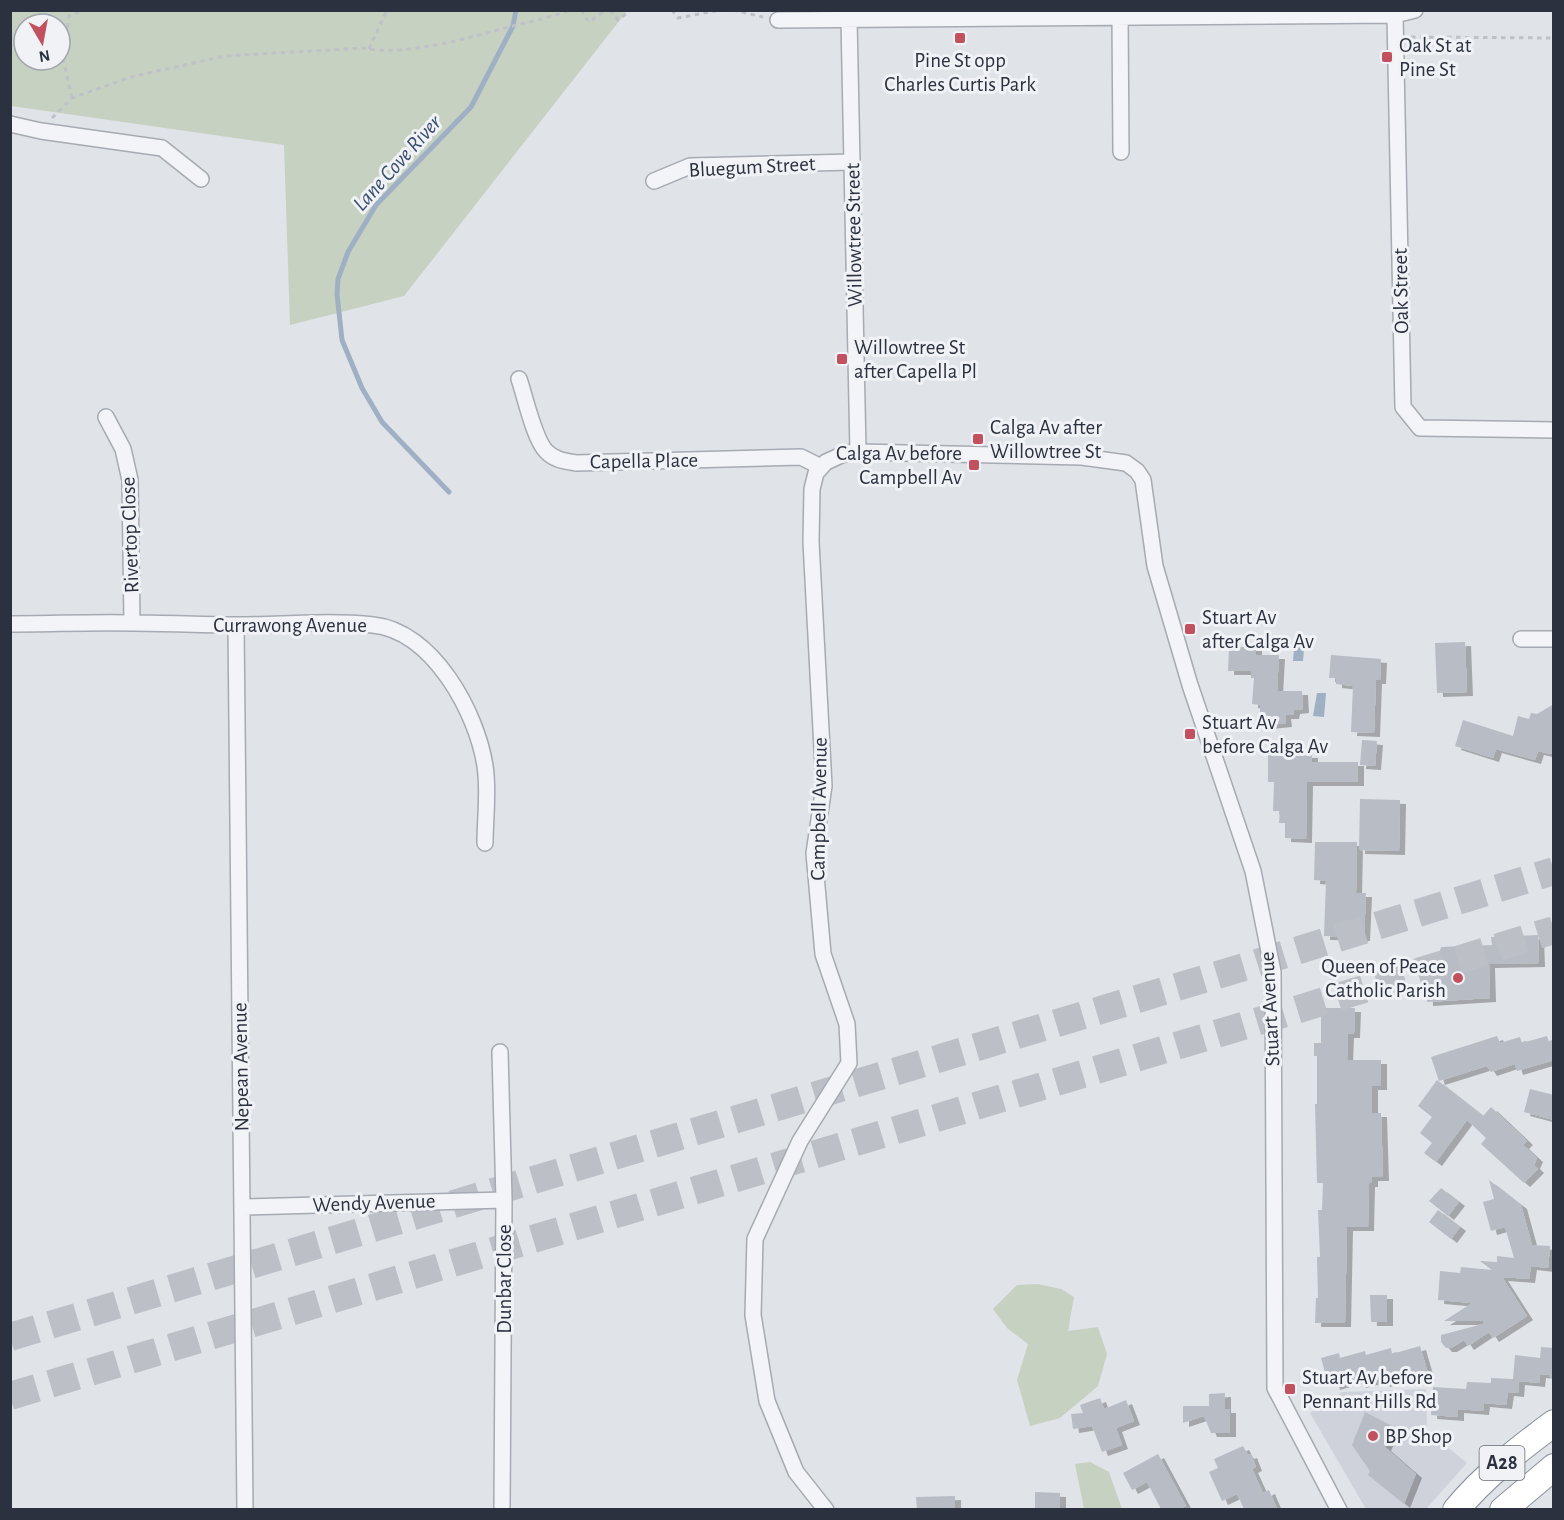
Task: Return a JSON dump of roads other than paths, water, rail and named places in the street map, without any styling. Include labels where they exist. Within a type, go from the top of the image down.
[{"type":"highway","name":"A28","points":[[1456,1509],[1493,1472],[1554,1423]]},
{"type":"highway","name":"A28","points":[[1503,1509],[1554,1467]]},
{"type":"street","points":[[778,20],[820,15],[849,19],[1395,15],[1415,10]]},
{"type":"street","name":"Oak Street","points":[[1395,15],[1403,407],[1420,428],[1554,430]]},
{"type":"street","points":[[1120,16],[1121,152]]},
{"type":"street","name":"Willowtree Street","points":[[849,19],[858,452]]},
{"type":"street","points":[[10,124],[41,131],[162,148],[201,179]]},
{"type":"street","name":"Bluegum Street","points":[[654,181],[690,166],[852,162]]},
{"type":"street","name":"Capella Place","points":[[519,379],[540,442],[550,455],[563,461],[576,463],[801,457],[821,467]]},
{"type":"street","name":"Rivertop Close","points":[[106,417],[123,449],[130,480],[132,622]]},
{"type":"street","points":[[821,467],[835,457],[858,452]]},
{"type":"street","name":"Stuart Avenue","points":[[858,452],[1082,457],[1126,463],[1137,471],[1143,480],[1155,566],[1170,622],[1253,871],[1273,972],[1275,1388],[1339,1509]]},
{"type":"street","name":"Campbell Avenue","points":[[821,467],[816,473],[812,489],[811,542],[824,786],[814,853],[823,954],[847,1024],[849,1063],[800,1141],[755,1239],[753,1315],[767,1401],[796,1472],[826,1509]]},
{"type":"street","name":"Currawong Avenue","points":[[10,624],[132,622],[375,625],[405,637],[434,659],[450,679],[465,705],[481,747],[485,769],[485,843]]},
{"type":"street","name":"Nepean Avenue","points":[[236,625],[245,1509]]},
{"type":"street","points":[[1521,639],[1554,639]]},
{"type":"street","name":"Dunbar Close","points":[[500,1052],[504,1200],[502,1506]]},
{"type":"street","name":"Wendy Avenue","points":[[243,1207],[504,1200]]},
{"type":"water","points":[[1295,636],[1305,637],[1303,661],[1293,661]]},
{"type":"water","points":[[1317,693],[1326,693],[1324,717],[1313,716]]},
{"type":"waterway","name":"Lane Cove River","points":[[449,492],[382,422],[362,388],[342,340],[337,294],[338,279],[348,252],[376,205],[471,107],[513,26],[516,10]]},
{"type":"tunnel","points":[[10,1337],[1244,967],[1554,871]]},
{"type":"tunnel","points":[[10,1396],[1286,1013],[1554,930]]},
{"type":"place","name":"Pine St opp Charles Curtis Park","points":[[960,38]]},
{"type":"place","name":"Oak St at Pine St","points":[[1387,57]]},
{"type":"place","name":"Willowtree St after Capella Pl","points":[[842,359]]},
{"type":"place","name":"Calga Av after Willowtree St","points":[[978,439]]},
{"type":"place","name":"Calga Av before Campbell Av","points":[[974,465]]},
{"type":"place","name":"Stuart Av after Calga Av","points":[[1190,629]]},
{"type":"place","name":"Stuart Av before Calga Av","points":[[1190,734]]},
{"type":"place","name":"Queen of Peace Catholic Parish","points":[[1458,978]]},
{"type":"place","name":"Stuart Av before Pennant Hills Rd","points":[[1290,1389]]},
{"type":"place","name":"BP Shop","points":[[1373,1436]]}]
